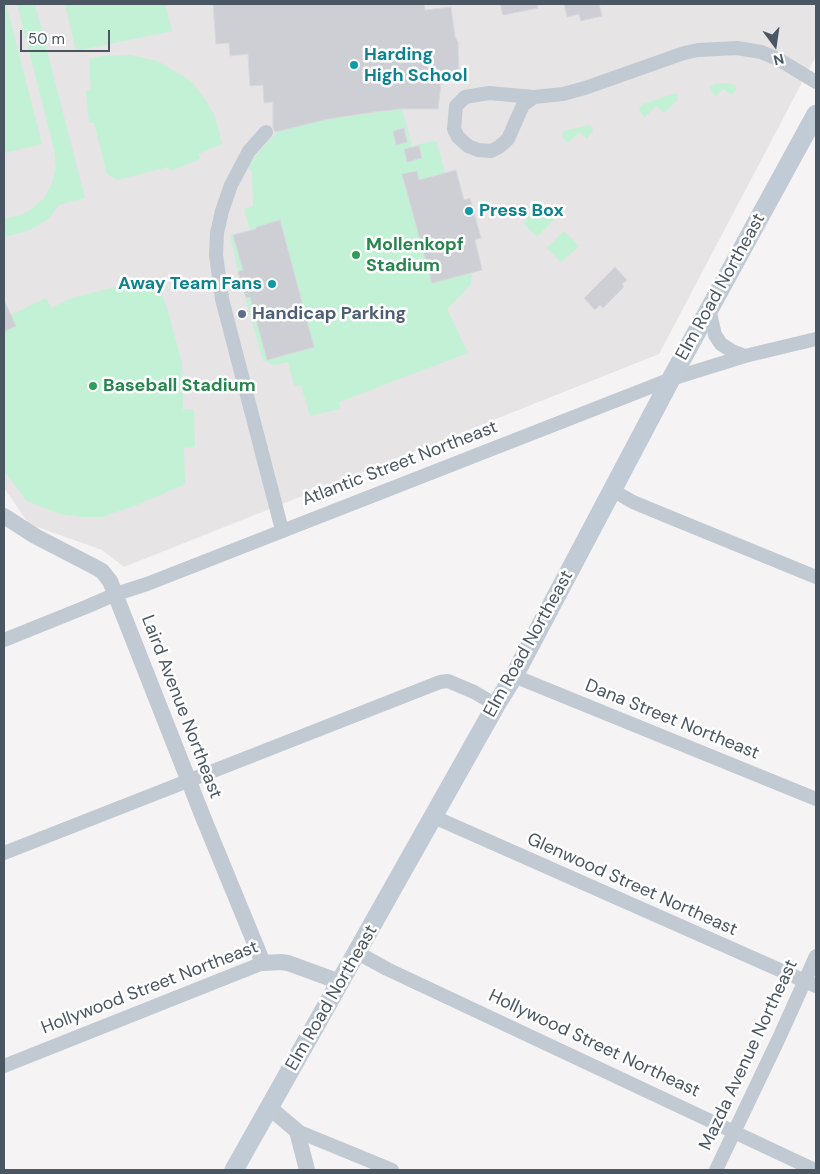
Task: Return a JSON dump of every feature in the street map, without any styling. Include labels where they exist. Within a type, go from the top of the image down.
[{"type":"main road","name":"Elm Road Northeast","points":[[234,1170],[514,676],[671,379],[816,114]]},
{"type":"street","points":[[534,97],[522,105],[508,139],[491,151],[478,150],[468,146],[458,137],[454,129],[456,106],[465,97],[489,93],[534,97],[563,94],[677,55],[710,49],[737,48],[761,52],[778,59],[816,82]]},
{"type":"street","points":[[266,132],[249,151],[231,185],[217,233],[216,255],[222,299],[282,530]]},
{"type":"street","points":[[709,309],[715,335],[721,344],[745,356]]},
{"type":"street","name":"Atlantic Street Northeast","points":[[4,640],[86,608],[116,594],[147,584],[671,379],[745,356],[816,339]]},
{"type":"street","points":[[612,490],[657,512],[816,577]]},
{"type":"street","name":"Laird Avenue Northeast","points":[[4,516],[35,536],[102,571],[110,580],[263,964]]},
{"type":"street","name":"Dana Street Northeast","points":[[514,676],[816,799]]},
{"type":"street","points":[[4,853],[440,682],[448,681],[474,692],[496,705]]},
{"type":"street","name":"Glenwood Street Northeast","points":[[434,817],[810,984]]},
{"type":"street","name":"Hollywood Street Northeast","points":[[358,953],[396,973],[815,1170]]},
{"type":"street","name":"Mazda Avenue Northeast","points":[[716,1170],[810,984],[816,956]]},
{"type":"street","name":"Hollywood Street Northeast","points":[[4,1066],[263,964],[288,963],[340,982]]},
{"type":"street","points":[[270,1108],[297,1130],[392,1170]]},
{"type":"street","points":[[297,1130],[307,1170]]},
{"type":"shaded area","points":[[4,4],[816,4],[816,56],[659,354],[124,567],[102,550],[29,524],[4,488]]},
{"type":"green space","points":[[4,4],[6,4],[42,144],[4,153]]},
{"type":"green space","points":[[17,4],[35,4],[85,198],[59,205],[48,219],[28,231],[4,237],[4,219],[29,211],[43,199],[52,184],[56,167],[54,149]]},
{"type":"green space","points":[[65,4],[165,4],[172,31],[76,51]]},
{"type":"green space","points":[[130,55],[157,61],[185,77],[194,85],[215,116],[222,144],[198,154],[200,159],[170,171],[168,167],[117,180],[107,174],[94,123],[89,123],[86,91],[91,90],[89,59],[101,56]]},
{"type":"green space","points":[[728,83],[736,86],[732,95],[723,89],[716,96],[710,90],[710,87],[715,84]]},
{"type":"green space","points":[[677,94],[678,99],[665,112],[656,106],[645,117],[640,112],[641,105]]},
{"type":"green space","name":"Mollenkopf Stadium","points":[[402,109],[412,146],[433,141],[437,142],[445,173],[456,170],[464,200],[470,198],[474,211],[481,238],[475,240],[482,270],[472,273],[471,284],[447,309],[468,353],[339,402],[340,409],[310,416],[301,385],[294,386],[288,362],[275,365],[263,361],[238,271],[230,235],[250,230],[244,209],[253,206],[252,172],[248,167],[281,128],[312,121]]},
{"type":"green space","points":[[588,125],[592,127],[593,131],[587,138],[579,132],[568,143],[562,136],[564,131]]},
{"type":"green space","points":[[540,206],[554,220],[537,237],[523,223]]},
{"type":"green space","points":[[564,231],[579,246],[561,262],[547,248]]},
{"type":"green space","name":"Baseball Stadium","points":[[140,283],[152,287],[163,297],[182,363],[183,410],[194,409],[195,447],[184,448],[185,484],[137,505],[102,517],[60,514],[27,501],[4,471],[4,332],[16,326],[11,315],[46,298],[51,308],[69,299],[126,284]]},
{"type":"building","name":"Harding High School","points":[[213,4],[424,4],[425,10],[451,7],[455,37],[458,42],[459,75],[442,74],[438,109],[400,109],[374,112],[328,119],[275,132],[273,127],[273,102],[264,103],[263,85],[250,86],[248,54],[230,56],[229,43],[216,44]]},
{"type":"building","name":"Harding High School","points":[[500,4],[537,4],[538,8],[503,15]]},
{"type":"building","points":[[564,4],[599,4],[602,16],[581,21],[579,14],[567,17]]},
{"type":"building","points":[[404,128],[407,142],[396,145],[393,131]]},
{"type":"building","points":[[419,146],[422,158],[407,162],[404,149]]},
{"type":"building","points":[[456,170],[464,200],[470,198],[481,238],[475,240],[482,270],[432,283],[402,174],[417,171],[419,180]]},
{"type":"building","name":"Away Team Fans","points":[[280,220],[314,347],[267,360],[250,297],[246,298],[238,272],[243,270],[233,235]]},
{"type":"building","points":[[615,267],[627,280],[622,284],[624,287],[603,308],[600,305],[595,310],[584,298]]},
{"type":"building","points":[[4,300],[16,326],[4,332]]},
{"type":"place","name":"Harding High School","points":[[354,65]]},
{"type":"place","name":"Press Box","points":[[469,211]]},
{"type":"place","name":"Mollenkopf Stadium","points":[[356,255]]},
{"type":"place","name":"Away Team Fans","points":[[272,284]]},
{"type":"place","name":"Handicap Parking","points":[[242,314]]},
{"type":"place","name":"Baseball Stadium","points":[[93,386]]}]
